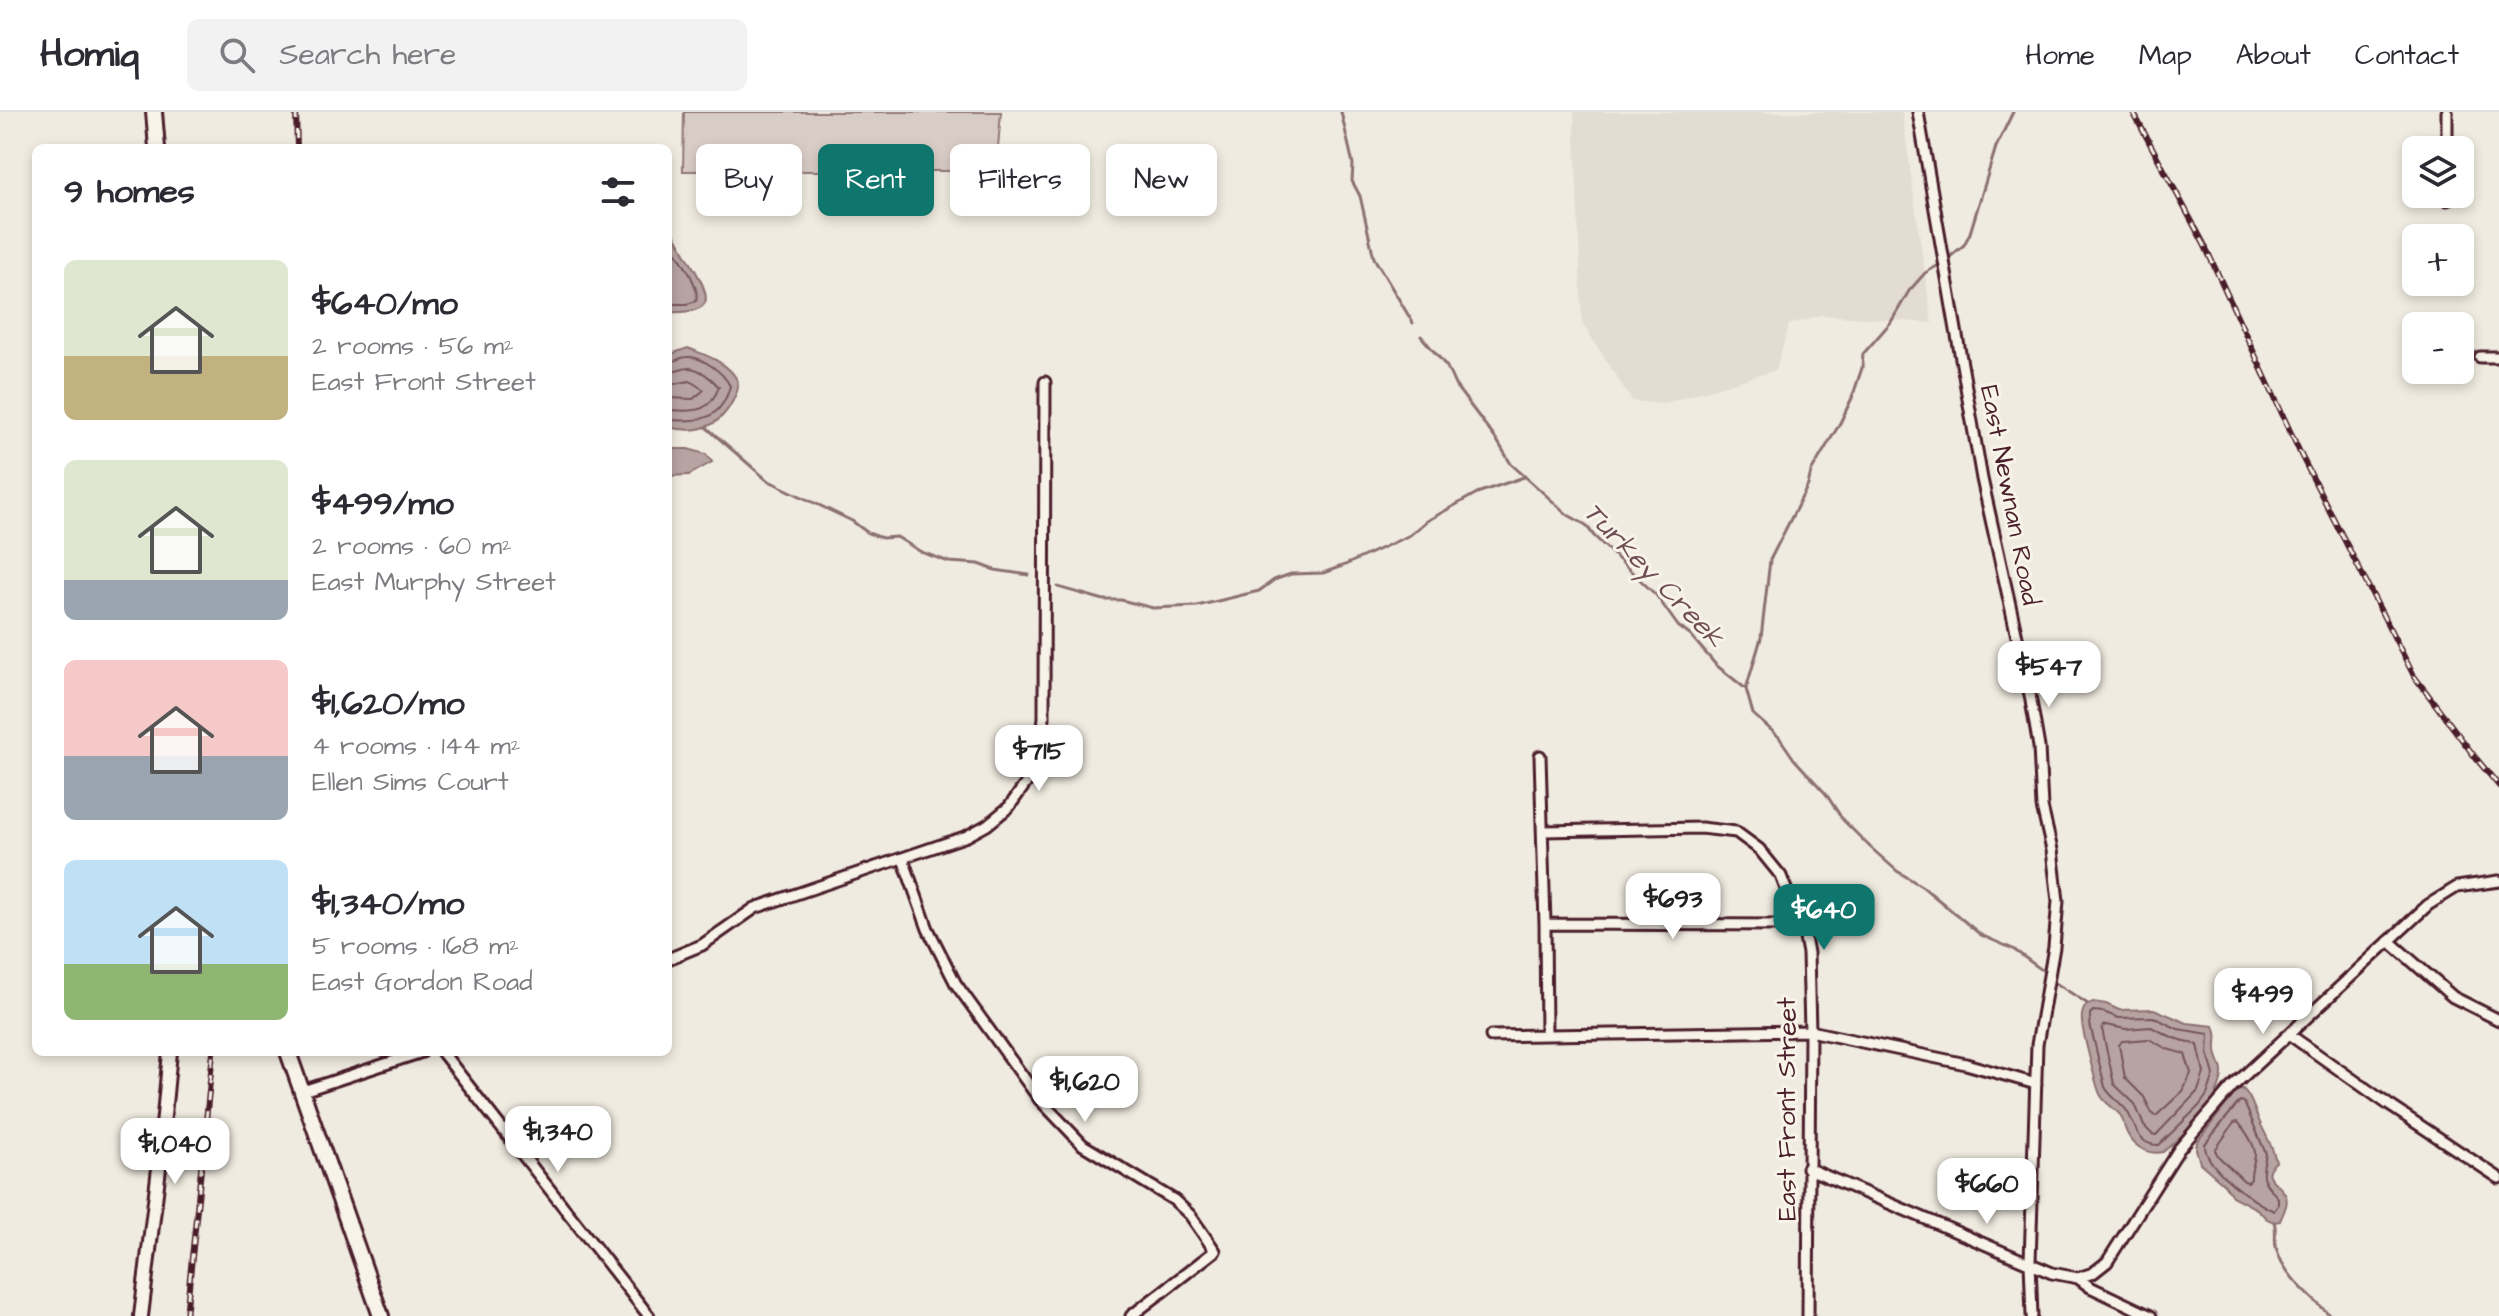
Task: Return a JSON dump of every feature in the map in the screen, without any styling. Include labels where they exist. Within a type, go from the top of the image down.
[{"type":"main road","points":[[154,112],[157,144]]},
{"type":"main road","points":[[290,1056],[379,1310]]},
{"type":"street","name":"East Newnan Road","points":[[1918,112],[1982,479],[2030,695],[2039,747],[2042,807],[2058,901],[2037,1045],[2030,1262],[2032,1316]]},
{"type":"street","points":[[2447,112],[2447,136]]},
{"type":"street","points":[[2480,357],[2499,357]]},
{"type":"street","points":[[672,957],[702,945],[755,908],[967,836],[1009,807],[1029,779],[1042,738],[1045,382]]},
{"type":"street","points":[[1540,756],[1546,1035]]},
{"type":"street","name":"East Front Street","points":[[1543,831],[1701,828],[1736,832],[1759,849],[1781,876],[1808,953],[1808,1316]]},
{"type":"street","points":[[903,859],[928,929],[956,984],[1040,1100],[1083,1145],[1174,1200],[1190,1215],[1215,1251],[1131,1316]]},
{"type":"street","points":[[2078,1278],[2093,1273],[2107,1262],[2179,1149],[2232,1087],[2428,905],[2457,887],[2499,881]]},
{"type":"street","points":[[1545,924],[1800,925]]},
{"type":"street","points":[[2389,941],[2453,997],[2499,1020]]},
{"type":"street","points":[[1491,1036],[1810,1031],[1966,1064],[2036,1084]]},
{"type":"street","points":[[2290,1035],[2499,1178]]},
{"type":"street","points":[[141,1316],[170,1056]]},
{"type":"street","points":[[303,1091],[410,1056]]},
{"type":"street","points":[[445,1056],[649,1316]]},
{"type":"street","points":[[1807,1168],[2052,1273],[2078,1278],[2090,1287],[2151,1316]]},
{"type":"shaded area","points":[[684,112],[1001,112],[998,144],[950,144],[950,171],[934,171],[934,144],[818,144],[818,171],[802,171],[802,144],[696,144],[696,171],[683,171]]},
{"type":"shaded area","points":[[1574,112],[1902,112],[1932,323],[1822,315],[1789,325],[1776,370],[1662,404],[1632,401],[1582,323]]},
{"type":"water","points":[[672,229],[706,296],[701,307],[672,312]]},
{"type":"water","points":[[688,348],[727,367],[736,378],[738,389],[730,406],[709,426],[690,430],[672,428],[672,354]]},
{"type":"water","points":[[672,449],[706,454],[712,462],[689,475],[672,476]]},
{"type":"water","points":[[2093,1002],[2119,1010],[2154,1009],[2187,1023],[2214,1026],[2216,1053],[2222,1071],[2220,1085],[2200,1118],[2163,1152],[2147,1151],[2133,1142],[2121,1116],[2100,1094],[2082,1020],[2086,1005]]},
{"type":"water","points":[[2243,1089],[2275,1156],[2276,1162],[2269,1175],[2287,1200],[2280,1221],[2267,1219],[2257,1209],[2232,1196],[2224,1184],[2200,1163],[2196,1149],[2197,1142],[2237,1091]]},
{"type":"waterway","points":[[1341,112],[1353,164],[1352,181],[1360,196],[1374,258],[1413,323]]},
{"type":"waterway","points":[[1951,256],[1964,245],[1970,233],[1996,147],[2013,112]]},
{"type":"waterway","points":[[1746,689],[1761,638],[1770,560],[1808,485],[1811,472],[1852,398],[1862,368],[1863,354],[1891,322],[1909,291],[1925,273],[1937,266]]},
{"type":"waterway","name":"Turkey Creek","points":[[1421,336],[1447,367],[1455,385],[1511,464],[1568,515],[1586,525],[1656,595],[1678,626],[1716,665],[1746,689],[1753,714],[1779,737],[1794,759],[1826,794],[1843,820],[1897,871],[1923,887],[1981,935],[2013,949],[2042,970]]},
{"type":"waterway","name":"Turkey Creek","points":[[706,427],[767,480],[852,521],[868,533],[882,538],[897,537],[921,552],[949,562],[979,564],[995,570],[1029,575]]},
{"type":"waterway","name":"Turkey Creek","points":[[1058,587],[1104,600],[1121,600],[1153,608],[1197,606],[1259,591],[1274,580],[1291,574],[1323,573],[1345,565],[1410,535],[1425,522],[1477,493],[1524,477]]},
{"type":"waterway","name":"Turkey Creek","points":[[2054,982],[2088,1004]]},
{"type":"waterway","name":"Turkey Creek","points":[[2274,1222],[2276,1247],[2285,1267],[2331,1316]]},
{"type":"railway","points":[[296,112],[297,144]]},
{"type":"railway","points":[[2133,112],[2204,244],[2302,457],[2414,676],[2499,786]]},
{"type":"railway","points":[[186,1316],[213,1056]]}]
